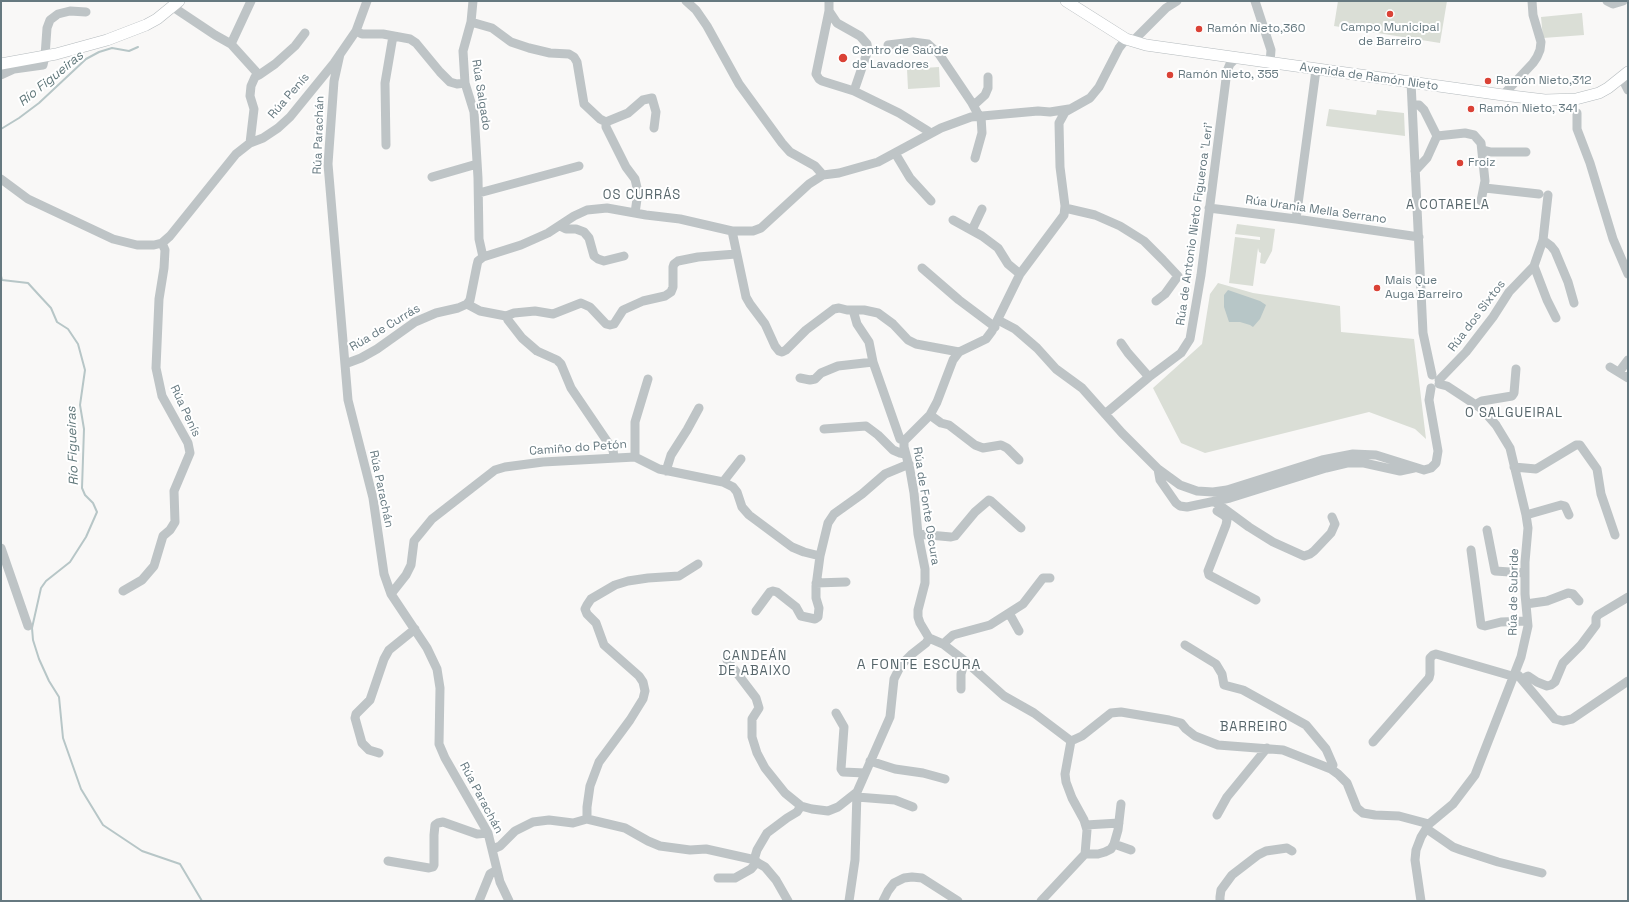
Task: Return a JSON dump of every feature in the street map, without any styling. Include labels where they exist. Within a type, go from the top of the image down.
[{"type":"main road","name":"Avenida de Ramón Nieto","points":[[1066,1],[1130,40],[1146,45],[1316,70],[1561,100],[1599,93],[1625,81]]},
{"type":"main road","points":[[1,64],[29,60],[81,48],[134,30],[157,19],[176,4]]},
{"type":"street","points":[[231,44],[251,1]]},
{"type":"street","name":"Rúa Penís","points":[[123,591],[142,580],[154,566],[163,536],[170,530],[175,522],[174,491],[190,453],[188,443],[162,396],[156,368],[159,298],[164,268],[164,250],[162,242],[170,236],[236,154],[250,143],[263,138],[278,128],[290,117],[340,54],[356,31],[366,1]]},
{"type":"street","name":"Rúa Salgado","points":[[474,1],[471,22],[463,51],[464,83],[474,112],[479,193],[479,239],[482,257]]},
{"type":"street","points":[[686,1],[696,10],[707,26],[739,84],[782,143],[790,152],[815,166],[823,175]]},
{"type":"street","points":[[829,1],[829,11],[816,74],[822,81],[854,91],[899,113],[928,131],[929,134]]},
{"type":"street","points":[[736,254],[698,257],[678,261],[673,267],[674,287],[671,292],[666,296],[643,301],[623,310],[614,324],[610,325],[606,324],[590,307],[582,303],[553,314],[535,311],[514,312],[506,316],[480,312],[467,304],[470,300],[478,261],[482,257],[521,245],[560,226],[574,216],[597,208],[607,208],[680,219],[732,231],[753,232],[809,184],[823,175],[839,173],[865,166],[895,153],[929,134],[964,119],[980,116],[1038,111],[1050,112],[1069,109],[1090,98],[1099,87],[1119,48],[1130,40],[1165,4],[1177,1]]},
{"type":"street","points":[[1255,1],[1271,50],[1270,63]]},
{"type":"street","points":[[1503,94],[1533,63],[1540,50],[1540,42],[1533,15],[1532,1]]},
{"type":"street","points":[[1607,1],[1613,4],[1623,1]]},
{"type":"street","points":[[176,4],[214,35],[231,44],[258,75]]},
{"type":"street","points":[[1,75],[14,69],[43,65],[47,28],[50,20],[58,14],[70,11],[86,12]]},
{"type":"street","points":[[829,11],[840,26],[860,36],[867,44],[868,50],[854,91]]},
{"type":"street","points":[[471,22],[492,28],[511,42],[550,53],[569,54],[574,57],[577,62],[584,104],[600,119],[606,122],[628,113],[643,100],[652,98],[656,112],[654,128]]},
{"type":"street","points":[[825,32],[836,26],[840,26]]},
{"type":"street","points":[[356,31],[362,34],[383,34],[410,39],[416,43],[450,82],[458,84],[464,83]]},
{"type":"street","points":[[250,143],[254,109],[250,96],[251,86],[255,77],[275,64],[295,46],[305,33]]},
{"type":"street","points":[[386,146],[385,83],[393,36]]},
{"type":"street","points":[[888,45],[914,42],[928,44],[939,54],[980,116],[982,133],[975,158]]},
{"type":"street","name":"Rúa Parachán","points":[[340,54],[334,81],[328,164],[348,400],[373,498],[384,574],[391,594],[427,648],[437,669],[440,688],[439,744],[445,758],[488,833],[500,882],[509,901]]},
{"type":"street","name":"Rúa de Antonio Nieto Figueroa 'Leri'","points":[[1105,414],[1149,376],[1181,353],[1190,339],[1193,327],[1227,71],[1230,64],[1236,58]]},
{"type":"street","points":[[1296,219],[1316,70]]},
{"type":"street","points":[[974,105],[985,95],[988,88],[988,77]]},
{"type":"street","points":[[922,268],[959,300],[996,323],[1015,329],[1038,348],[1056,369],[1082,388],[1158,469],[1171,479],[1188,488],[1197,491],[1213,492],[1235,488],[1338,456],[1353,454],[1376,455],[1424,470],[1431,468],[1436,463],[1438,457],[1429,400],[1435,382],[1423,333],[1411,82]]},
{"type":"street","points":[[1412,104],[1419,105],[1424,110],[1437,136],[1428,158],[1415,171]]},
{"type":"street","points":[[732,231],[746,297],[761,317],[774,346],[779,351],[782,352],[786,350],[806,330],[834,309],[839,308],[878,313],[893,324],[908,340],[916,344],[959,352],[986,339],[996,323],[1020,274],[1060,222],[1065,208],[1060,167],[1059,123],[1069,109]]},
{"type":"street","points":[[1050,112],[1059,123]]},
{"type":"street","points":[[1576,113],[1577,129],[1590,163],[1613,239],[1628,274]]},
{"type":"street","points":[[606,122],[606,127],[637,185],[638,192],[635,213]]},
{"type":"street","points":[[1437,136],[1465,133],[1474,135],[1481,143],[1483,150],[1485,188],[1481,201]]},
{"type":"street","points":[[1483,150],[1491,152],[1526,152]]},
{"type":"street","points":[[895,153],[910,178],[931,202]]},
{"type":"street","points":[[432,177],[477,164]]},
{"type":"street","points":[[479,193],[579,166]]},
{"type":"street","points":[[1,179],[28,199],[113,239],[137,245],[154,245],[162,242]]},
{"type":"street","name":"Rúa dos Sixtos","points":[[1435,382],[1466,352],[1493,317],[1509,292],[1534,266],[1543,240],[1543,194],[1485,188]]},
{"type":"street","points":[[1065,208],[1095,215],[1120,226],[1144,241],[1163,260],[1178,276],[1164,294],[1156,301]]},
{"type":"street","name":"Rúa Urania Mella Serrano","points":[[1209,208],[1418,237]]},
{"type":"street","points":[[972,230],[982,209]]},
{"type":"street","points":[[953,220],[972,230],[998,248],[1008,264],[1020,274]]},
{"type":"street","points":[[560,226],[566,229],[576,229],[584,232],[589,238],[594,256],[598,259],[604,261],[624,256]]},
{"type":"street","points":[[1543,240],[1555,251],[1568,282],[1574,303]]},
{"type":"street","points":[[1534,266],[1546,300],[1556,318]]},
{"type":"street","name":"Rúa de Currás","points":[[344,364],[361,358],[377,349],[416,322],[436,313],[458,308],[467,304]]},
{"type":"street","points":[[853,310],[858,324],[869,342],[874,362],[900,438],[904,441]]},
{"type":"street","points":[[506,316],[522,338],[537,351],[557,360],[561,364],[572,388],[613,450],[614,457]]},
{"type":"street","points":[[1121,342],[1128,353],[1149,376]]},
{"type":"street","name":"Rúa de Fonte Oscura","points":[[930,638],[920,623],[918,617],[918,610],[925,584],[925,570],[918,534],[914,493],[904,441],[930,415],[937,402],[953,360],[959,352]]},
{"type":"street","points":[[1619,372],[1628,360]]},
{"type":"street","points":[[800,378],[810,380],[815,379],[821,373],[838,366],[874,362]]},
{"type":"street","points":[[1610,367],[1628,378]]},
{"type":"street","points":[[1475,405],[1482,401],[1512,396],[1514,394],[1516,369]]},
{"type":"street","points":[[635,457],[635,422],[648,378]]},
{"type":"street","name":"Rúa de Subride","points":[[1421,901],[1415,860],[1416,850],[1421,837],[1428,827],[1453,804],[1475,775],[1514,673],[1524,643],[1527,621],[1525,573],[1528,534],[1526,515],[1510,448],[1496,425],[1482,409],[1447,386],[1435,382]]},
{"type":"street","points":[[666,471],[671,455],[687,430],[698,408]]},
{"type":"street","points":[[930,415],[941,423],[949,425],[975,445],[983,448],[1001,445],[1007,448],[1019,460]]},
{"type":"street","points":[[824,429],[866,426],[878,435],[893,450],[906,454]]},
{"type":"street","points":[[1514,467],[1536,469],[1576,445],[1580,445],[1597,469],[1601,494],[1615,535]]},
{"type":"street","name":"Camiño do Petón","points":[[391,594],[406,575],[411,565],[414,541],[432,520],[495,470],[505,467],[543,462],[635,457],[666,471],[723,482],[733,486],[737,492],[742,507],[749,515],[792,547],[820,556]]},
{"type":"street","points":[[723,482],[742,459]]},
{"type":"street","points":[[1158,469],[1160,480],[1176,503],[1180,506],[1187,507],[1212,503],[1347,463],[1364,463],[1400,471],[1414,468]]},
{"type":"street","points":[[756,611],[770,592],[773,591],[778,592],[796,606],[801,616],[815,619],[818,617],[819,608],[816,598],[816,583],[820,556],[828,524],[834,514],[862,494],[885,474],[909,464]]},
{"type":"street","points":[[918,534],[951,537],[955,536],[959,533],[966,522],[989,500],[1021,528]]},
{"type":"street","points":[[1212,503],[1272,542],[1304,556],[1314,552],[1331,533],[1335,524],[1332,517]]},
{"type":"street","points":[[1212,503],[1227,520],[1208,571],[1209,575],[1256,600]]},
{"type":"street","points":[[1526,515],[1561,505],[1565,506],[1569,515]]},
{"type":"street","points":[[1487,530],[1495,571],[1525,573]]},
{"type":"street","points":[[1,548],[28,626]]},
{"type":"street","points":[[1471,550],[1481,625],[1485,626],[1501,622],[1527,621]]},
{"type":"street","points":[[587,819],[590,786],[598,762],[630,720],[643,699],[645,691],[643,682],[639,676],[621,662],[604,645],[596,623],[587,614],[587,605],[591,600],[615,585],[628,581],[648,578],[679,576],[698,564]]},
{"type":"street","points":[[943,644],[953,635],[990,624],[1009,613],[1023,604],[1043,578],[1050,578]]},
{"type":"street","points":[[816,583],[846,582]]},
{"type":"street","points":[[1526,604],[1547,601],[1568,593],[1573,594],[1578,601]]},
{"type":"street","points":[[1522,679],[1528,676],[1547,686],[1555,682],[1563,663],[1581,645],[1596,624],[1596,618],[1598,615],[1628,596]]},
{"type":"street","points":[[1009,613],[1019,631]]},
{"type":"street","points":[[379,753],[369,750],[362,743],[355,718],[356,714],[370,700],[384,659],[389,650],[415,629]]},
{"type":"street","points":[[849,901],[855,860],[857,794],[890,717],[894,679],[901,665],[930,638],[943,644],[965,661],[1004,696],[1034,713],[1071,741]]},
{"type":"street","points":[[1185,646],[1216,664],[1222,674],[1224,685],[1243,690],[1306,725],[1326,748],[1333,765],[1331,769]]},
{"type":"street","points":[[1373,742],[1429,678],[1430,658],[1436,654],[1514,673],[1522,679],[1555,719],[1563,721],[1572,718],[1628,681]]},
{"type":"street","points":[[727,660],[756,698],[759,708],[752,719],[752,737],[757,753],[765,768],[784,793],[801,806],[828,811],[838,808],[857,794],[895,800],[913,807]]},
{"type":"street","points":[[961,689],[961,674],[965,661]]},
{"type":"street","points":[[1071,741],[1082,736],[1112,713],[1121,712],[1181,723],[1195,736],[1218,745],[1283,750],[1331,769],[1338,774],[1347,784],[1357,808],[1363,813],[1380,816],[1399,816],[1428,827],[1453,847],[1498,862],[1542,873]]},
{"type":"street","points":[[836,714],[844,727],[840,769],[843,772],[865,773]]},
{"type":"street","points":[[1041,901],[1085,854],[1087,844],[1086,825],[1066,782],[1065,774],[1071,741]]},
{"type":"street","points":[[1217,814],[1227,797],[1267,748]]},
{"type":"street","points":[[870,761],[895,769],[923,773],[945,779]]},
{"type":"street","points":[[1085,854],[1098,854],[1111,849],[1114,844],[1119,823],[1121,804]]},
{"type":"street","points":[[718,878],[735,878],[751,869],[756,861],[757,850],[767,833],[797,812],[801,806]]},
{"type":"street","points":[[493,849],[500,846],[515,831],[533,822],[549,820],[573,823],[587,819],[625,828],[648,842],[660,846],[690,850],[706,849],[756,861],[765,867],[776,880],[788,901]]},
{"type":"street","points":[[388,861],[433,868],[435,825],[438,823],[443,822],[477,834],[488,833]]},
{"type":"street","points":[[1086,825],[1119,823]]},
{"type":"street","points":[[1114,844],[1131,850]]},
{"type":"street","points":[[1220,901],[1221,890],[1232,875],[1258,855],[1266,851],[1287,848],[1292,851]]},
{"type":"street","points":[[479,901],[490,874],[497,870]]},
{"type":"street","points":[[882,901],[894,883],[904,878],[912,877],[922,878],[958,901]]},
{"type":"shaded area","name":"Campo Municipal de Barreiro","points":[[1338,1],[1447,1],[1440,43],[1334,26]]},
{"type":"shaded area","points":[[1582,13],[1584,35],[1543,38],[1541,17]]},
{"type":"shaded area","points":[[939,67],[940,87],[908,89],[907,69]]},
{"type":"shaded area","points":[[1329,109],[1376,115],[1377,110],[1404,113],[1405,136],[1326,126]]},
{"type":"shaded area","points":[[1237,224],[1275,229],[1272,251],[1265,264],[1260,263],[1261,253],[1259,252],[1258,248],[1253,286],[1229,283],[1235,237],[1260,240],[1260,237],[1235,234]]},
{"type":"shaded area","points":[[1218,283],[1253,293],[1340,306],[1341,332],[1414,339],[1426,439],[1415,429],[1369,412],[1205,453],[1181,443],[1153,388],[1202,344],[1210,294]]},
{"type":"shaded area","points":[[1228,290],[1260,301],[1266,305],[1260,319],[1253,327],[1240,322],[1229,322],[1224,307],[1224,295]]},
{"type":"waterway","name":"Río Figueiras","points":[[1,129],[39,103],[86,59],[99,52],[112,48],[129,51],[138,47]]},
{"type":"waterway","name":"Río Figueiras","points":[[1,276],[2,280],[28,283],[51,308],[57,322],[68,329],[78,344],[85,370],[80,405],[84,429],[82,488],[85,495],[93,503],[97,512],[86,537],[70,562],[46,581],[41,588],[32,628],[33,640],[39,659],[49,681],[59,697],[63,738],[81,789],[103,825],[142,851],[180,864],[202,901]]},
{"type":"place","name":"Campo Municipal de Barreiro","points":[[1390,14]]},
{"type":"place","name":"Ramón Nieto,360","points":[[1199,29]]},
{"type":"place","name":"Centro de Saúde de Lavadores","points":[[843,58]]},
{"type":"place","name":"Ramón Nieto, 355","points":[[1170,75]]},
{"type":"place","name":"Ramón Nieto,312","points":[[1488,81]]},
{"type":"place","name":"Ramón Nieto, 341","points":[[1471,109]]},
{"type":"place","name":"Froiz","points":[[1460,163]]},
{"type":"place","name":"Mais Que Auga Barreiro","points":[[1377,288]]},
{"type":"district","name":"OS CURRÁS","points":[[642,195]]},
{"type":"district","name":"A COTARELA","points":[[1448,205]]},
{"type":"district","name":"O SALGUEIRAL","points":[[1514,413]]},
{"type":"district","name":"CANDEÁN DE ABAIXO","points":[[755,664]]},
{"type":"district","name":"A FONTE ESCURA","points":[[919,665]]},
{"type":"district","name":"BARREIRO","points":[[1254,727]]}]
